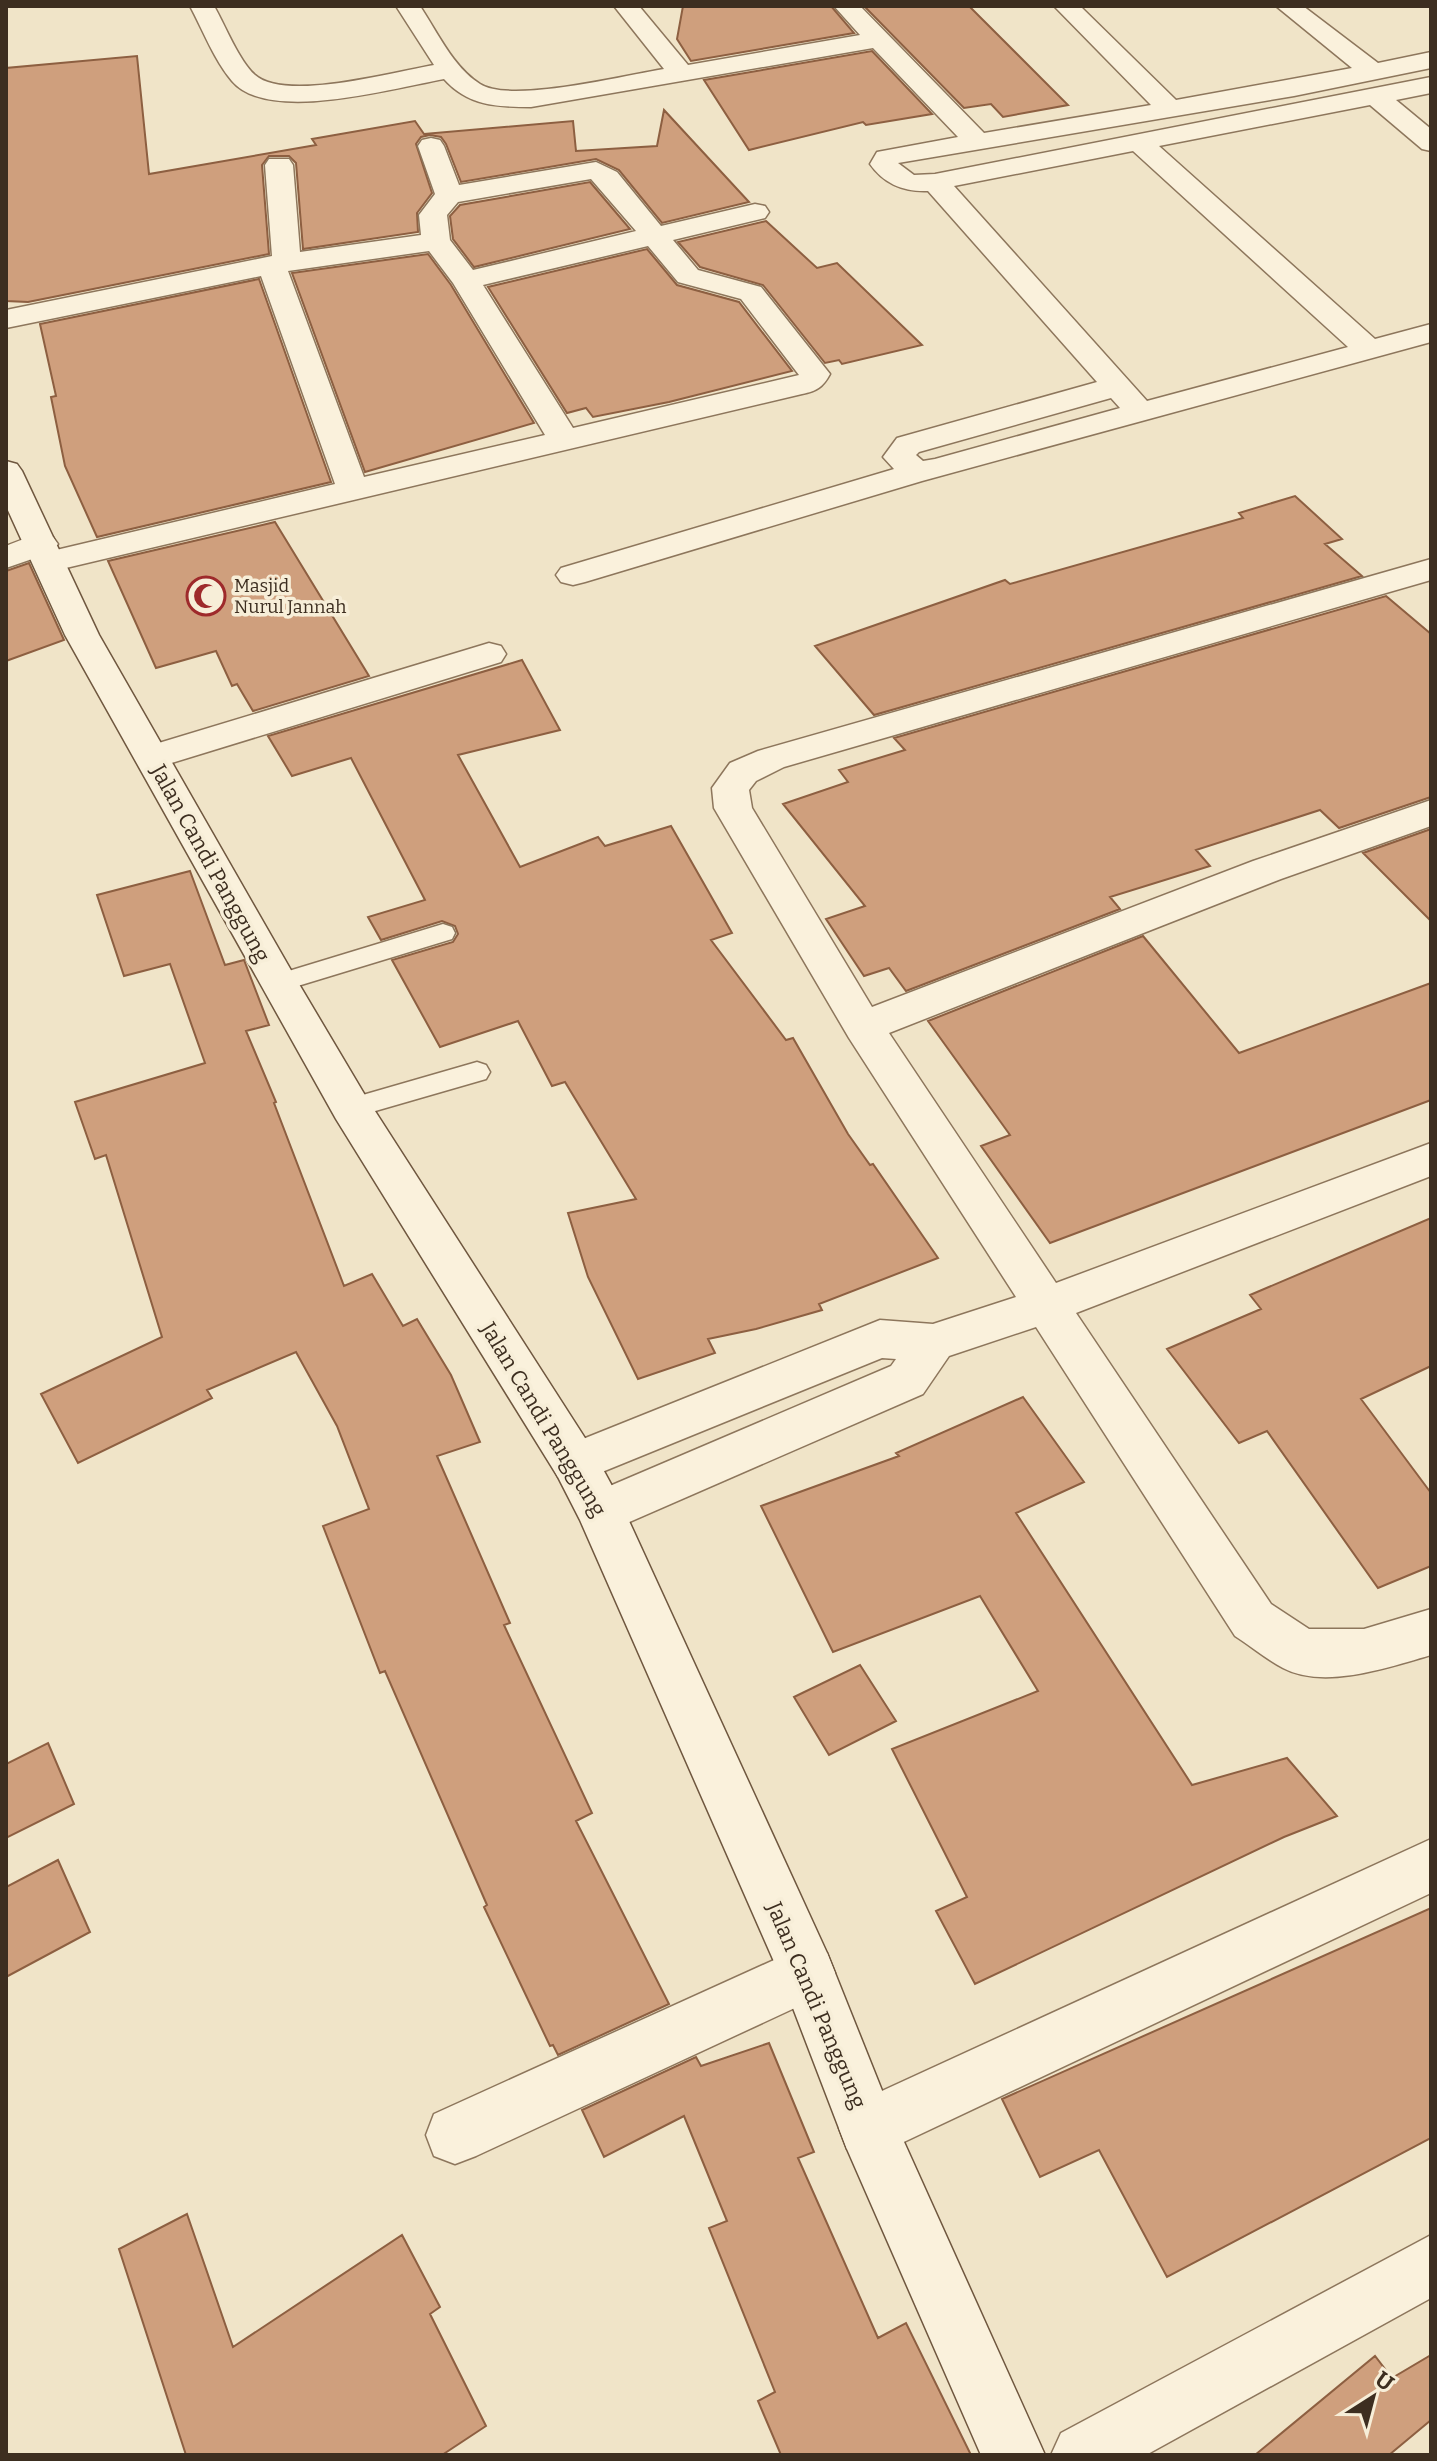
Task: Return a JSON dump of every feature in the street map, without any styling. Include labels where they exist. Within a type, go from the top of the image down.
[{"type":"street","points":[[202,6],[241,76],[265,92],[285,96],[308,95],[452,70]]},
{"type":"street","points":[[408,6],[452,70],[472,91],[507,100],[683,75],[876,40]]},
{"type":"street","points":[[626,6],[683,75]]},
{"type":"street","points":[[846,6],[977,141]]},
{"type":"street","points":[[1066,6],[1169,108]]},
{"type":"street","points":[[1288,6],[1374,84],[1431,143]]},
{"type":"street","points":[[1431,60],[1374,84],[1320,106],[935,182],[904,182],[896,178],[885,161],[895,156],[977,141],[1294,88],[1374,84],[1431,85]]},
{"type":"street","points":[[1294,88],[1320,106]]},
{"type":"street","points":[[1138,142],[1369,350]]},
{"type":"street","points":[[431,146],[449,195]]},
{"type":"street","points":[[279,165],[279,263],[353,490]]},
{"type":"street","points":[[32,555],[353,490],[811,381],[815,374],[751,293],[692,278],[596,170],[449,195],[431,216],[436,241],[466,280],[563,438]]},
{"type":"street","points":[[935,182],[1115,387],[1143,414]]},
{"type":"street","points":[[466,280],[755,212]]},
{"type":"street","points":[[6,319],[279,263],[436,241]]},
{"type":"street","points":[[573,575],[917,472],[1143,414],[1431,333]]},
{"type":"street","points":[[917,472],[899,457],[908,445],[1115,387]]},
{"type":"street","name":"Jalan Candi Panggung","points":[[6,471],[32,555],[82,635],[351,1108],[575,1463],[601,1512],[807,1973],[868,2128],[1013,2455]]},
{"type":"street","points":[[1424,581],[771,759],[743,772],[730,788],[733,808],[863,1027],[1253,1620],[1301,1652],[1364,1652],[1431,1632]]},
{"type":"street","points":[[152,757],[489,654]]},
{"type":"street","points":[[863,1027],[1267,870],[1431,812]]},
{"type":"street","points":[[575,1463],[880,1339],[933,1343],[1048,1305],[1431,1159]]},
{"type":"street","points":[[601,1512],[907,1380],[933,1343]]},
{"type":"street","points":[[868,2128],[1431,1865]]},
{"type":"street","points":[[455,2135],[807,1973]]},
{"type":"street","points":[[1083,2455],[1431,2265]]},
{"type":"lane","points":[[278,983],[443,933]]},
{"type":"lane","points":[[351,1108],[477,1072]]},
{"type":"building","points":[[683,6],[831,6],[854,33],[691,61],[677,39]]},
{"type":"building","points":[[864,6],[969,6],[1068,105],[1003,117],[991,104],[964,108]]},
{"type":"building","points":[[872,51],[932,114],[866,125],[863,122],[749,150],[704,80]]},
{"type":"building","points":[[137,56],[149,174],[316,145],[312,139],[415,121],[424,134],[573,121],[576,151],[657,146],[664,110],[749,202],[662,223],[619,170],[596,159],[461,182],[446,144],[441,137],[430,135],[421,137],[416,144],[432,193],[417,213],[418,232],[303,249],[296,163],[289,156],[269,156],[262,165],[269,254],[28,302],[6,301],[6,68]]},
{"type":"building","points":[[590,182],[630,229],[474,267],[453,239],[450,216],[460,205]]},
{"type":"building","points":[[766,221],[817,268],[837,263],[922,345],[842,364],[839,360],[825,363],[763,285],[700,267],[678,242]]},
{"type":"building","points":[[647,249],[677,285],[739,302],[792,371],[669,402],[593,417],[586,408],[567,413],[488,287]]},
{"type":"building","points":[[428,254],[451,285],[534,423],[365,472],[292,273]]},
{"type":"building","points":[[259,279],[331,482],[97,537],[65,466],[51,397],[56,396],[40,324]]},
{"type":"building","points":[[1295,496],[1342,539],[1325,544],[1362,576],[874,715],[815,646],[1005,580],[1010,584],[1243,518],[1239,513]]},
{"type":"building","name":"Masjid Nurul Jannah","points":[[275,522],[369,676],[253,711],[237,684],[232,686],[216,651],[156,668],[108,561]]},
{"type":"building","points":[[29,563],[64,640],[6,661],[6,571]]},
{"type":"building","points":[[1386,596],[1431,634],[1431,797],[1339,828],[1320,810],[1196,850],[1210,866],[1110,897],[1120,909],[906,991],[889,968],[864,976],[826,919],[865,906],[783,804],[848,782],[839,770],[905,750],[894,738]]},
{"type":"building","points":[[522,660],[560,730],[458,755],[520,867],[598,837],[605,846],[671,826],[732,933],[711,940],[786,1040],[793,1038],[848,1134],[870,1165],[873,1164],[938,1258],[819,1304],[822,1310],[708,1339],[715,1353],[638,1379],[588,1277],[568,1213],[636,1199],[565,1082],[552,1086],[518,1021],[440,1047],[392,960],[453,942],[458,934],[455,926],[442,921],[381,940],[368,917],[425,900],[351,758],[292,776],[268,736]]},
{"type":"building","points":[[1431,829],[1431,921],[1363,853]]},
{"type":"building","points":[[190,871],[225,965],[244,960],[269,1025],[246,1031],[276,1102],[344,1286],[372,1274],[403,1326],[417,1319],[451,1375],[480,1442],[437,1456],[510,1623],[504,1625],[592,1813],[576,1821],[669,2004],[558,2055],[553,2045],[550,2046],[484,1907],[487,1905],[385,1671],[380,1673],[323,1526],[369,1509],[337,1426],[296,1352],[207,1390],[212,1398],[78,1463],[41,1394],[162,1337],[106,1155],[95,1159],[75,1102],[205,1063],[170,964],[124,976],[97,895]]},
{"type":"building","points":[[1143,936],[1239,1053],[1431,983],[1431,1100],[1050,1243],[981,1146],[1010,1135],[928,1021]]},
{"type":"building","points":[[1431,1218],[1431,1366],[1361,1399],[1431,1493],[1431,1566],[1378,1588],[1267,1431],[1239,1443],[1167,1349],[1261,1309],[1250,1295]]},
{"type":"building","points":[[1023,1397],[1084,1482],[1016,1513],[1192,1785],[1287,1758],[1337,1816],[1284,1837],[975,1984],[936,1911],[967,1897],[892,1749],[1038,1691],[980,1596],[833,1652],[761,1506],[899,1456],[896,1453]]},
{"type":"building","points":[[860,1665],[896,1721],[829,1755],[794,1697]]},
{"type":"building","points":[[48,1743],[74,1804],[6,1838],[6,1764]]},
{"type":"building","points":[[58,1860],[90,1932],[6,1977],[6,1887]]},
{"type":"building","points":[[1431,1908],[1431,2138],[1167,2277],[1099,2150],[1040,2177],[1002,2099]]},
{"type":"building","points":[[769,2043],[814,2152],[798,2158],[878,2338],[906,2323],[971,2455],[781,2455],[758,2401],[775,2392],[709,2228],[727,2221],[684,2116],[604,2157],[582,2110],[696,2057],[701,2066]]},
{"type":"building","points":[[187,2214],[233,2347],[402,2235],[440,2307],[430,2314],[486,2426],[442,2455],[186,2455],[119,2249]]},
{"type":"building","points":[[1431,2355],[1431,2420],[1389,2455],[1255,2455],[1375,2356],[1392,2378]]},
{"type":"place","name":"Masjid Nurul Jannah","points":[[206,596]]}]
